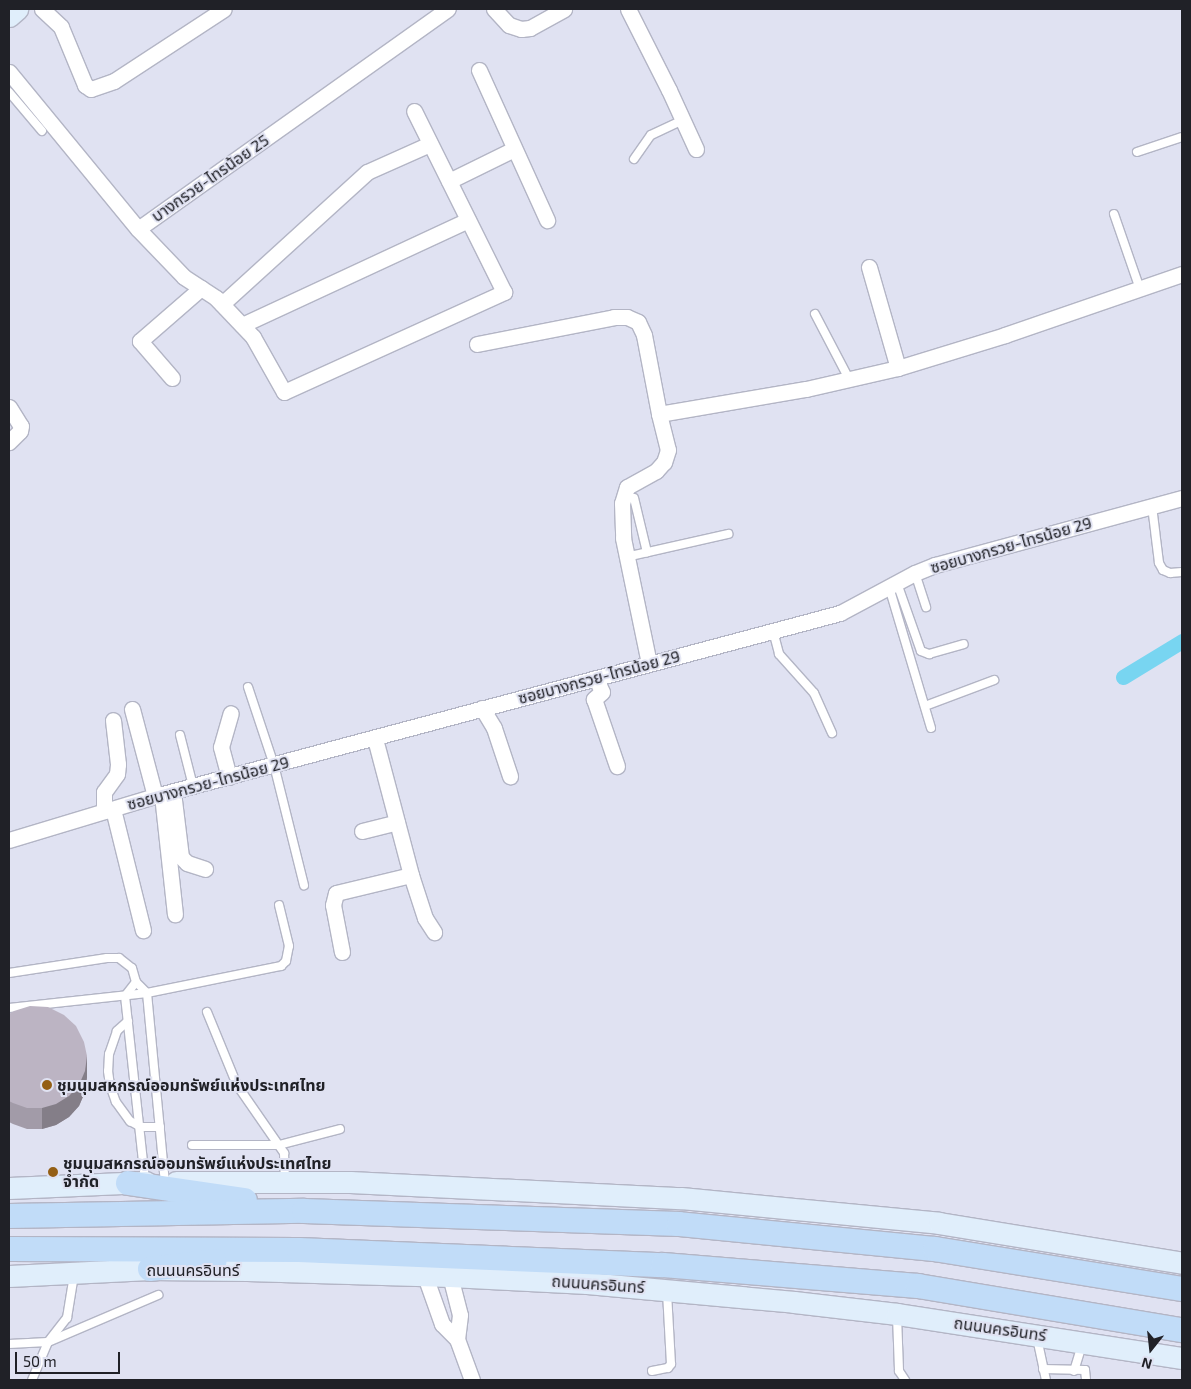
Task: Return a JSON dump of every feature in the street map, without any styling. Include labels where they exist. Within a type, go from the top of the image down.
[{"type":"main road","points":[[9,16],[17,9]]},
{"type":"main road","points":[[146,1182],[304,1211]]},
{"type":"main road","points":[[9,1188],[146,1182],[350,1182],[681,1198],[939,1224],[1182,1263]]},
{"type":"main road","points":[[9,1216],[304,1211],[679,1224],[935,1249],[1182,1289]]},
{"type":"main road","name":"ถนนนครอินทร์","points":[[9,1249],[299,1250],[663,1265],[918,1286],[1182,1330]]},
{"type":"main road","points":[[150,1270],[299,1250]]},
{"type":"main road","name":"ถนนนครอินทร์","points":[[9,1276],[150,1270],[450,1276],[666,1289],[897,1314],[1083,1341],[1182,1358]]},
{"type":"street","points":[[42,9],[61,26],[84,85],[91,89],[114,81],[224,9]]},
{"type":"street","name":"บางกรวย-ไทรน้อย 25","points":[[9,72],[138,229],[448,9]]},
{"type":"street","points":[[494,9],[509,25],[521,29],[530,28],[564,9]]},
{"type":"street","points":[[628,9],[696,149]]},
{"type":"street","points":[[479,70],[547,220]]},
{"type":"street","points":[[138,229],[184,277],[222,304],[253,337],[284,392],[504,292],[414,111]]},
{"type":"street","points":[[222,304],[367,172],[430,144]]},
{"type":"street","points":[[449,181],[514,149]]},
{"type":"street","points":[[242,326],[468,220]]},
{"type":"street","points":[[869,267],[898,368]]},
{"type":"street","points":[[659,414],[806,389],[898,368],[1182,274]]},
{"type":"street","points":[[172,378],[140,341],[201,288]]},
{"type":"street","points":[[477,344],[588,322],[627,317],[638,322],[644,335],[668,450],[664,462],[656,471],[627,487],[622,503],[622,538],[649,663]]},
{"type":"street","points":[[9,407],[21,426],[20,431],[9,442]]},
{"type":"street","name":"ซอยบางกรวย-ไทรน้อย 29","points":[[9,840],[108,810],[840,613],[915,573],[956,558],[1182,498]]},
{"type":"street","points":[[596,678],[602,692],[594,698],[617,766]]},
{"type":"street","points":[[482,708],[494,728],[510,776]]},
{"type":"street","points":[[132,709],[163,795],[181,856],[187,863],[205,870]]},
{"type":"street","points":[[229,777],[221,747],[230,713]]},
{"type":"street","points":[[113,720],[118,764],[117,774],[104,792],[144,930]]},
{"type":"street","points":[[375,738],[411,875],[425,918],[434,932]]},
{"type":"street","points":[[163,795],[175,914]]},
{"type":"street","points":[[362,830],[397,822]]},
{"type":"street","points":[[342,952],[333,906],[336,893],[411,875]]},
{"type":"street","points":[[424,1276],[442,1324],[458,1339]]},
{"type":"street","points":[[450,1276],[460,1315],[458,1339],[472,1380]]},
{"type":"lane","points":[[9,92],[42,132]]},
{"type":"lane","points":[[634,159],[651,135],[683,120]]},
{"type":"lane","points":[[1137,152],[1182,137]]},
{"type":"lane","points":[[1114,214],[1140,288]]},
{"type":"lane","points":[[815,314],[849,379]]},
{"type":"lane","points":[[634,498],[647,552]]},
{"type":"lane","points":[[1152,506],[1159,563],[1163,570],[1170,573],[1182,572]]},
{"type":"lane","points":[[626,557],[728,534]]},
{"type":"lane","points":[[915,573],[926,607]]},
{"type":"lane","points":[[893,585],[921,651],[929,654],[964,644]]},
{"type":"lane","points":[[893,585],[931,728]]},
{"type":"lane","points":[[773,631],[779,654],[814,693],[832,733]]},
{"type":"lane","points":[[925,706],[994,680]]},
{"type":"lane","points":[[248,687],[274,765],[304,885]]},
{"type":"lane","points":[[180,735],[194,787]]},
{"type":"lane","points":[[9,1008],[146,993],[281,966],[286,961],[289,946],[279,905]]},
{"type":"lane","points":[[9,973],[119,958],[132,968],[136,982],[146,993],[160,1127],[146,1182]]},
{"type":"lane","points":[[136,982],[125,996],[146,1182]]},
{"type":"lane","points":[[207,1012],[237,1085],[284,1153],[285,1182]]},
{"type":"lane","points":[[128,1021],[118,1031],[113,1041],[108,1071],[116,1102],[124,1114],[141,1128],[160,1127]]},
{"type":"lane","points":[[192,1145],[278,1145],[340,1128]]},
{"type":"lane","points":[[32,1380],[48,1342],[67,1318],[74,1273]]},
{"type":"lane","points":[[652,1371],[668,1368],[671,1364],[666,1289]]},
{"type":"lane","points":[[9,1344],[48,1342],[158,1295]]},
{"type":"lane","points":[[897,1314],[899,1371],[905,1380]]},
{"type":"lane","points":[[1037,1334],[1046,1380]]},
{"type":"lane","points":[[1074,1371],[1083,1341]]},
{"type":"lane","points":[[1043,1368],[1074,1371],[1085,1370],[1086,1380]]},
{"type":"building","name":"ชุมนุมสหกรณ์ออมทรัพย์แห่งประเทศไทย","points":[[30,1006],[48,1007],[64,1015],[76,1026],[84,1042],[87,1056],[85,1071],[79,1085],[69,1096],[56,1104],[42,1108],[27,1108],[9,1101],[9,1014]]},
{"type":"waterway","points":[[1123,677],[1182,641]]},
{"type":"place","name":"ชุมนุมสหกรณ์ออมทรัพย์แห่งประเทศไทย","points":[[47,1085]]},
{"type":"place","name":"ชุมนุมสหกรณ์ออมทรัพย์แห่งประเทศไทย จำกัด","points":[[53,1172]]}]
